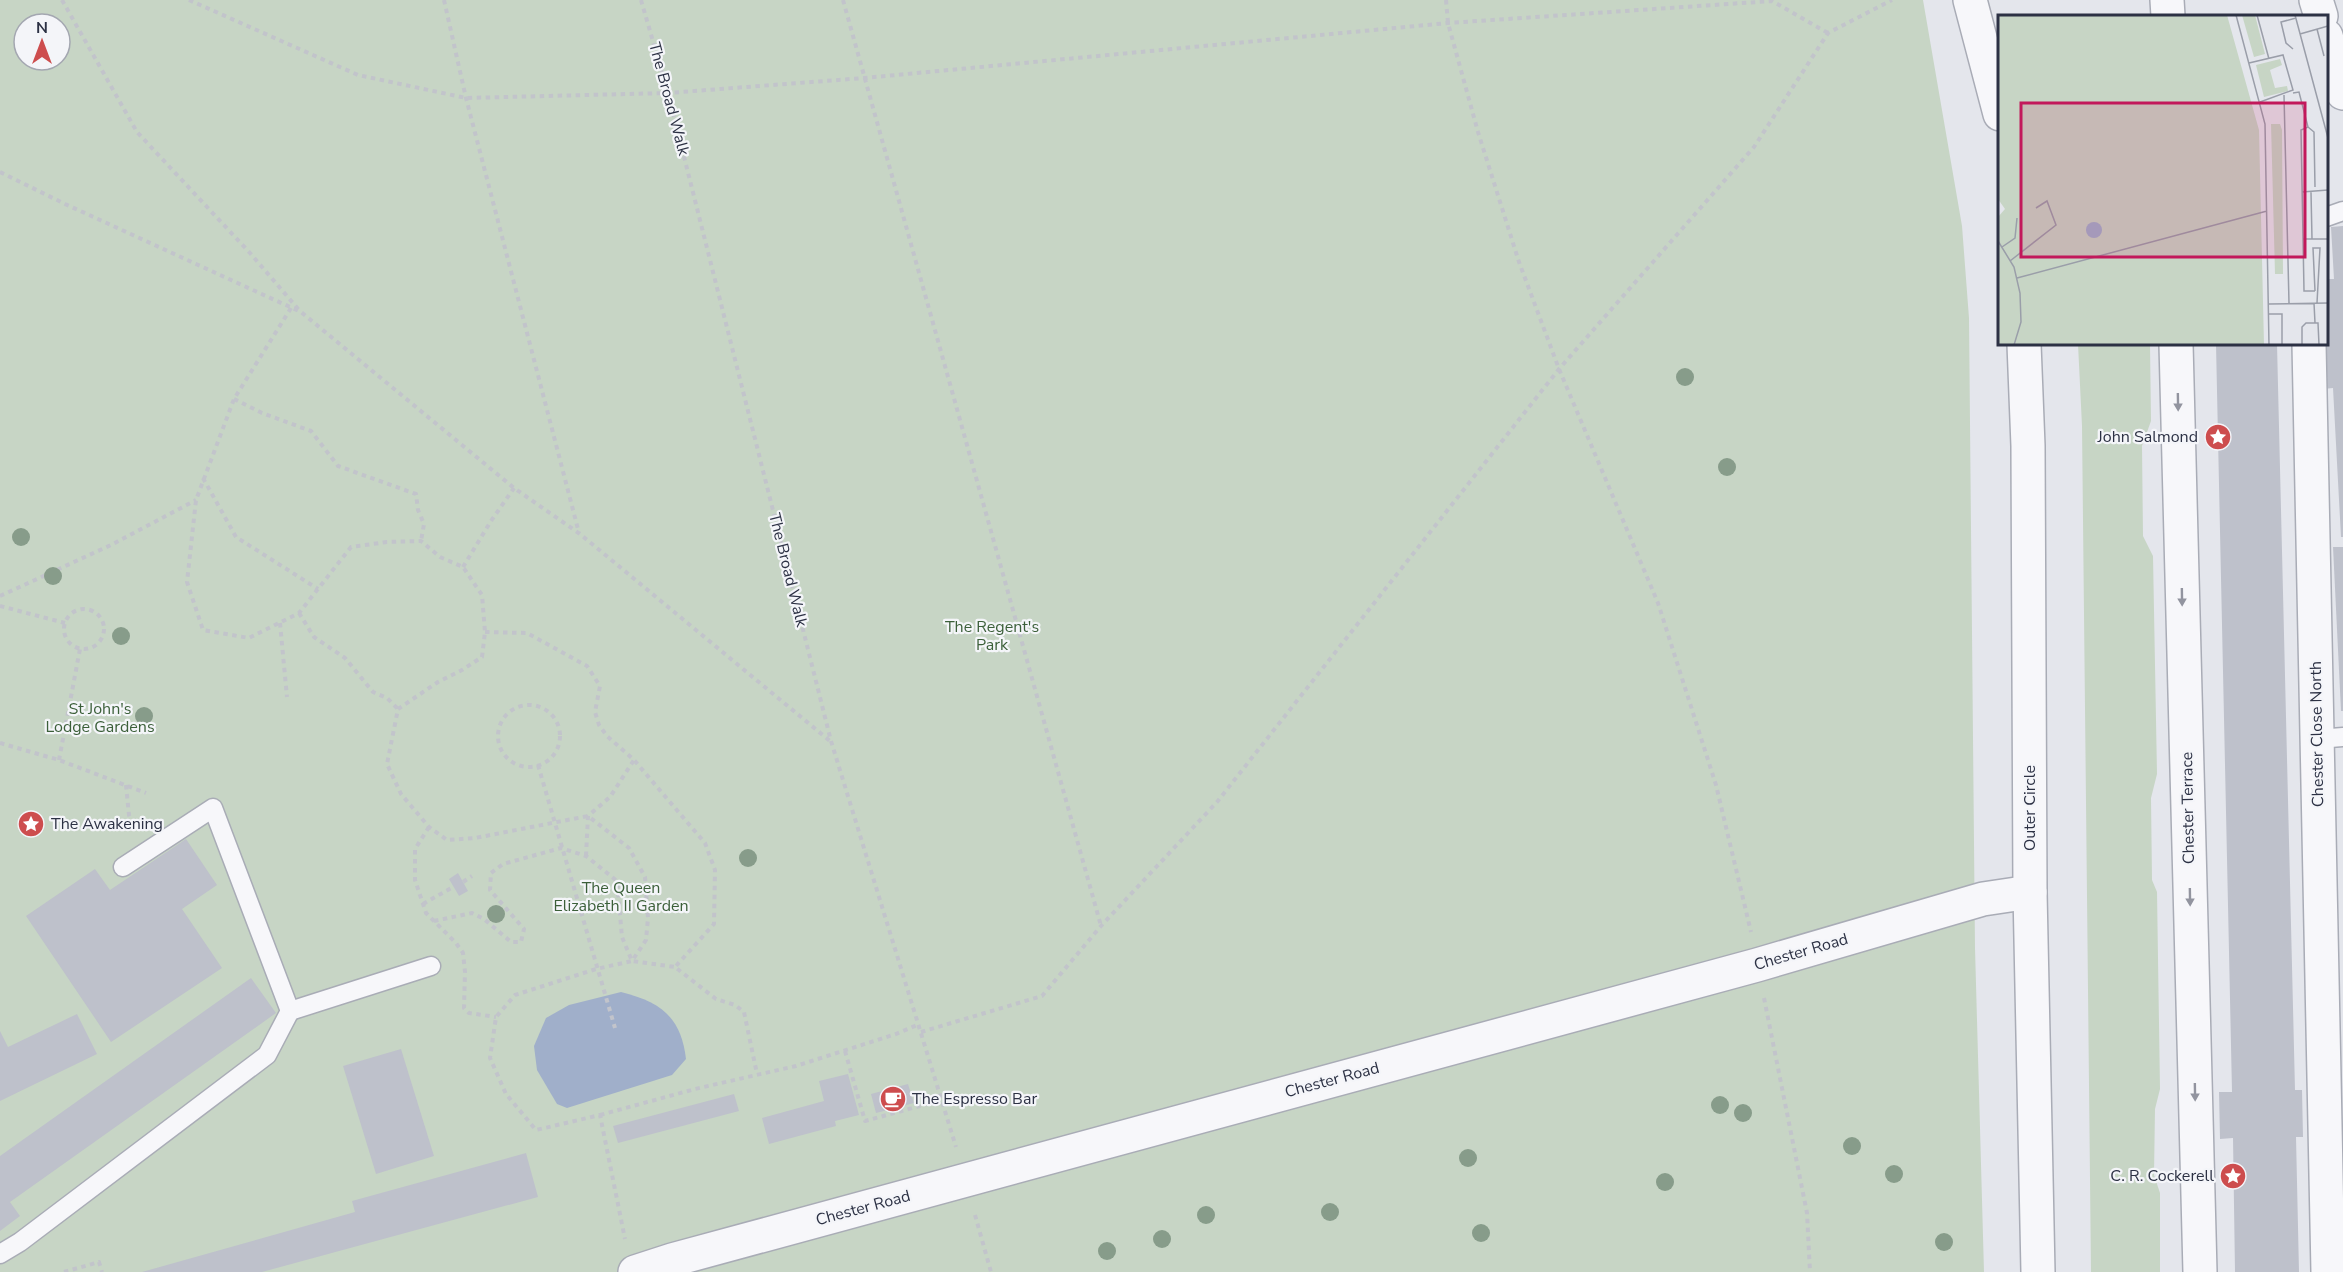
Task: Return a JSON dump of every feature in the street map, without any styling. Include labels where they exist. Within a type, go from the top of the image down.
[{"type":"street","points":[[1970,0],[1998,106]]},
{"type":"street","points":[[2167,0],[2168,15]]},
{"type":"street","points":[[2316,0],[2321,15]]},
{"type":"street","points":[[2328,43],[2343,93]]},
{"type":"street","name":"Outer Circle","points":[[2024,345],[2030,595],[2030,892],[2038,1272]]},
{"type":"street","name":"Chester Terrace","points":[[2176,345],[2200,1272]]},
{"type":"street","name":"Chester Close North","points":[[2309,345],[2330,738],[2334,1124],[2328,1272]]},
{"type":"street","name":"Chester Road","points":[[631,1258],[863,1208],[1757,964],[1990,897],[2030,892]]},
{"type":"lane","points":[[2328,216],[2343,211]]},
{"type":"lane","points":[[123,867],[213,808],[290,1011]]},
{"type":"lane","points":[[0,1254],[20,1242],[267,1055],[290,1011],[431,966]]},
{"type":"path","points":[[62,0],[137,132],[250,253],[301,312],[514,488],[580,534],[831,741]]},
{"type":"path","points":[[189,0],[358,75],[466,98],[668,93],[864,78],[1448,23],[1772,1],[1828,33]]},
{"type":"path","points":[[444,0],[466,98],[580,534]]},
{"type":"path","name":"The Broad Walk","points":[[641,0],[668,93],[831,741],[917,1025],[954,1135]]},
{"type":"path","points":[[843,0],[1101,926]]},
{"type":"path","points":[[1446,0],[1448,23],[1478,132],[1519,262],[1559,369],[1658,603],[1716,785],[1751,929],[1807,1213],[1810,1272]]},
{"type":"path","points":[[921,1032],[1042,996],[1101,926],[1217,802],[1559,369],[1754,147],[1828,33],[1892,0]]},
{"type":"path","points":[[0,172],[64,204],[301,312]]},
{"type":"path","points":[[291,308],[234,399],[196,500],[186,582],[203,630],[249,638],[299,614],[351,547],[387,542],[421,542],[440,556],[463,567],[482,595],[485,632],[482,657],[438,682],[398,709],[387,764],[401,794],[429,826],[447,840],[475,838],[588,816],[610,798],[634,760]]},
{"type":"path","points":[[234,399],[262,413],[311,431],[338,466],[416,494],[418,510],[424,525],[421,542]]},
{"type":"path","points":[[204,478],[236,537],[318,589]]},
{"type":"path","points":[[463,567],[514,488]]},
{"type":"path","points":[[0,596],[111,545],[196,500]]},
{"type":"path","points":[[0,606],[64,623]]},
{"type":"path","points":[[82,609],[94,610],[102,619],[105,630],[102,639],[95,646],[80,649],[70,644],[65,636],[64,623],[72,612],[82,609]]},
{"type":"path","points":[[299,614],[314,637],[345,658],[373,692],[387,698],[398,709]]},
{"type":"path","points":[[280,623],[287,697]]},
{"type":"path","points":[[485,632],[527,633],[588,666],[600,686],[595,712],[599,725],[607,736],[634,760],[705,843],[716,870],[714,924],[675,967]]},
{"type":"path","points":[[58,760],[80,649]]},
{"type":"path","points":[[522,705],[535,705],[547,710],[555,719],[559,730],[560,741],[555,752],[548,760],[538,765],[525,767],[513,763],[504,755],[498,744],[497,732],[501,720],[510,710],[522,705]]},
{"type":"path","points":[[0,742],[58,760],[147,793]]},
{"type":"path","points":[[538,765],[615,1028]]},
{"type":"path","points":[[126,785],[129,815],[145,853]]},
{"type":"path","points":[[586,856],[588,816]]},
{"type":"path","points":[[588,816],[629,848],[645,877],[648,918],[646,940],[632,961]]},
{"type":"path","points":[[429,826],[419,840],[414,855],[415,880],[423,904],[426,912],[456,943],[462,953],[465,972],[464,1008],[469,1013],[496,1017]]},
{"type":"path","points":[[434,921],[472,912],[511,942],[521,942],[524,929],[490,890],[491,873],[502,864],[561,848],[586,856],[617,881],[622,937],[632,961]]},
{"type":"path","points":[[463,882],[472,876]]},
{"type":"path","points":[[423,904],[453,887]]},
{"type":"path","points":[[757,1074],[744,1012],[735,1005],[716,999],[675,967],[632,961],[596,969],[515,995],[496,1017],[490,1058],[506,1094],[536,1130],[796,1066],[917,1025]]},
{"type":"path","points":[[845,1051],[865,1121],[942,1100]]},
{"type":"path","points":[[600,1115],[631,1258]]},
{"type":"path","points":[[973,1211],[991,1272]]},
{"type":"path","points":[[64,1272],[99,1262],[102,1272]]},
{"type":"green space","name":"The Regent's Park","points":[[0,0],[1923,0],[1962,226],[1969,318],[1975,948],[1984,1272],[0,1272]]},
{"type":"green space","points":[[2078,345],[2150,345],[2151,421],[2142,446],[2143,536],[2153,556],[2157,774],[2151,798],[2152,880],[2157,892],[2160,1089],[2155,1109],[2154,1175],[2160,1193],[2160,1272],[2091,1272],[2082,426]]},
{"type":"water","points":[[621,992],[647,1001],[667,1014],[679,1032],[686,1059],[672,1075],[567,1108],[557,1104],[537,1070],[534,1046],[546,1018],[569,1005]]},
{"type":"building","points":[[2343,226],[2343,537],[2341,537],[2333,388],[2323,389],[2321,345],[2328,345],[2328,279],[2334,279],[2331,227]]},
{"type":"building","points":[[2216,345],[2277,345],[2295,1090],[2302,1090],[2303,1137],[2296,1137],[2299,1272],[2235,1272],[2233,1138],[2220,1139],[2219,1092],[2232,1092]]},
{"type":"building","points":[[2333,547],[2343,547],[2343,711],[2341,711]]},
{"type":"building","points":[[186,839],[217,885],[182,909],[222,968],[111,1042],[26,916],[95,869],[110,890]]},
{"type":"building","points":[[458,873],[468,891],[459,896],[449,879]]},
{"type":"building","points":[[251,978],[276,1013],[10,1202],[20,1216],[0,1231],[0,1156]]},
{"type":"building","points":[[77,1014],[97,1054],[0,1101],[0,1031],[8,1047]]},
{"type":"building","points":[[401,1049],[434,1156],[376,1174],[343,1066]]},
{"type":"building","points":[[848,1074],[859,1115],[835,1121],[836,1126],[769,1144],[762,1118],[824,1101],[819,1081]]},
{"type":"building","name":"The Espresso Bar","points":[[908,1084],[914,1103],[876,1113],[871,1094]]},
{"type":"building","points":[[734,1094],[739,1111],[618,1143],[613,1126]]},
{"type":"building","points":[[526,1153],[538,1197],[262,1272],[142,1272],[355,1212],[352,1201]]},
{"type":"place","name":"John Salmond","points":[[2218,437]]},
{"type":"place","name":"The Awakening","points":[[31,824]]},
{"type":"place","name":"The Espresso Bar","points":[[893,1099]]},
{"type":"place","name":"C. R. Cockerell","points":[[2233,1176]]},
{"type":"park label","name":"St John's Lodge Gardens","points":[[100,718]]},
{"type":"park label","name":"The Queen Elizabeth II Garden","points":[[621,897]]}]
